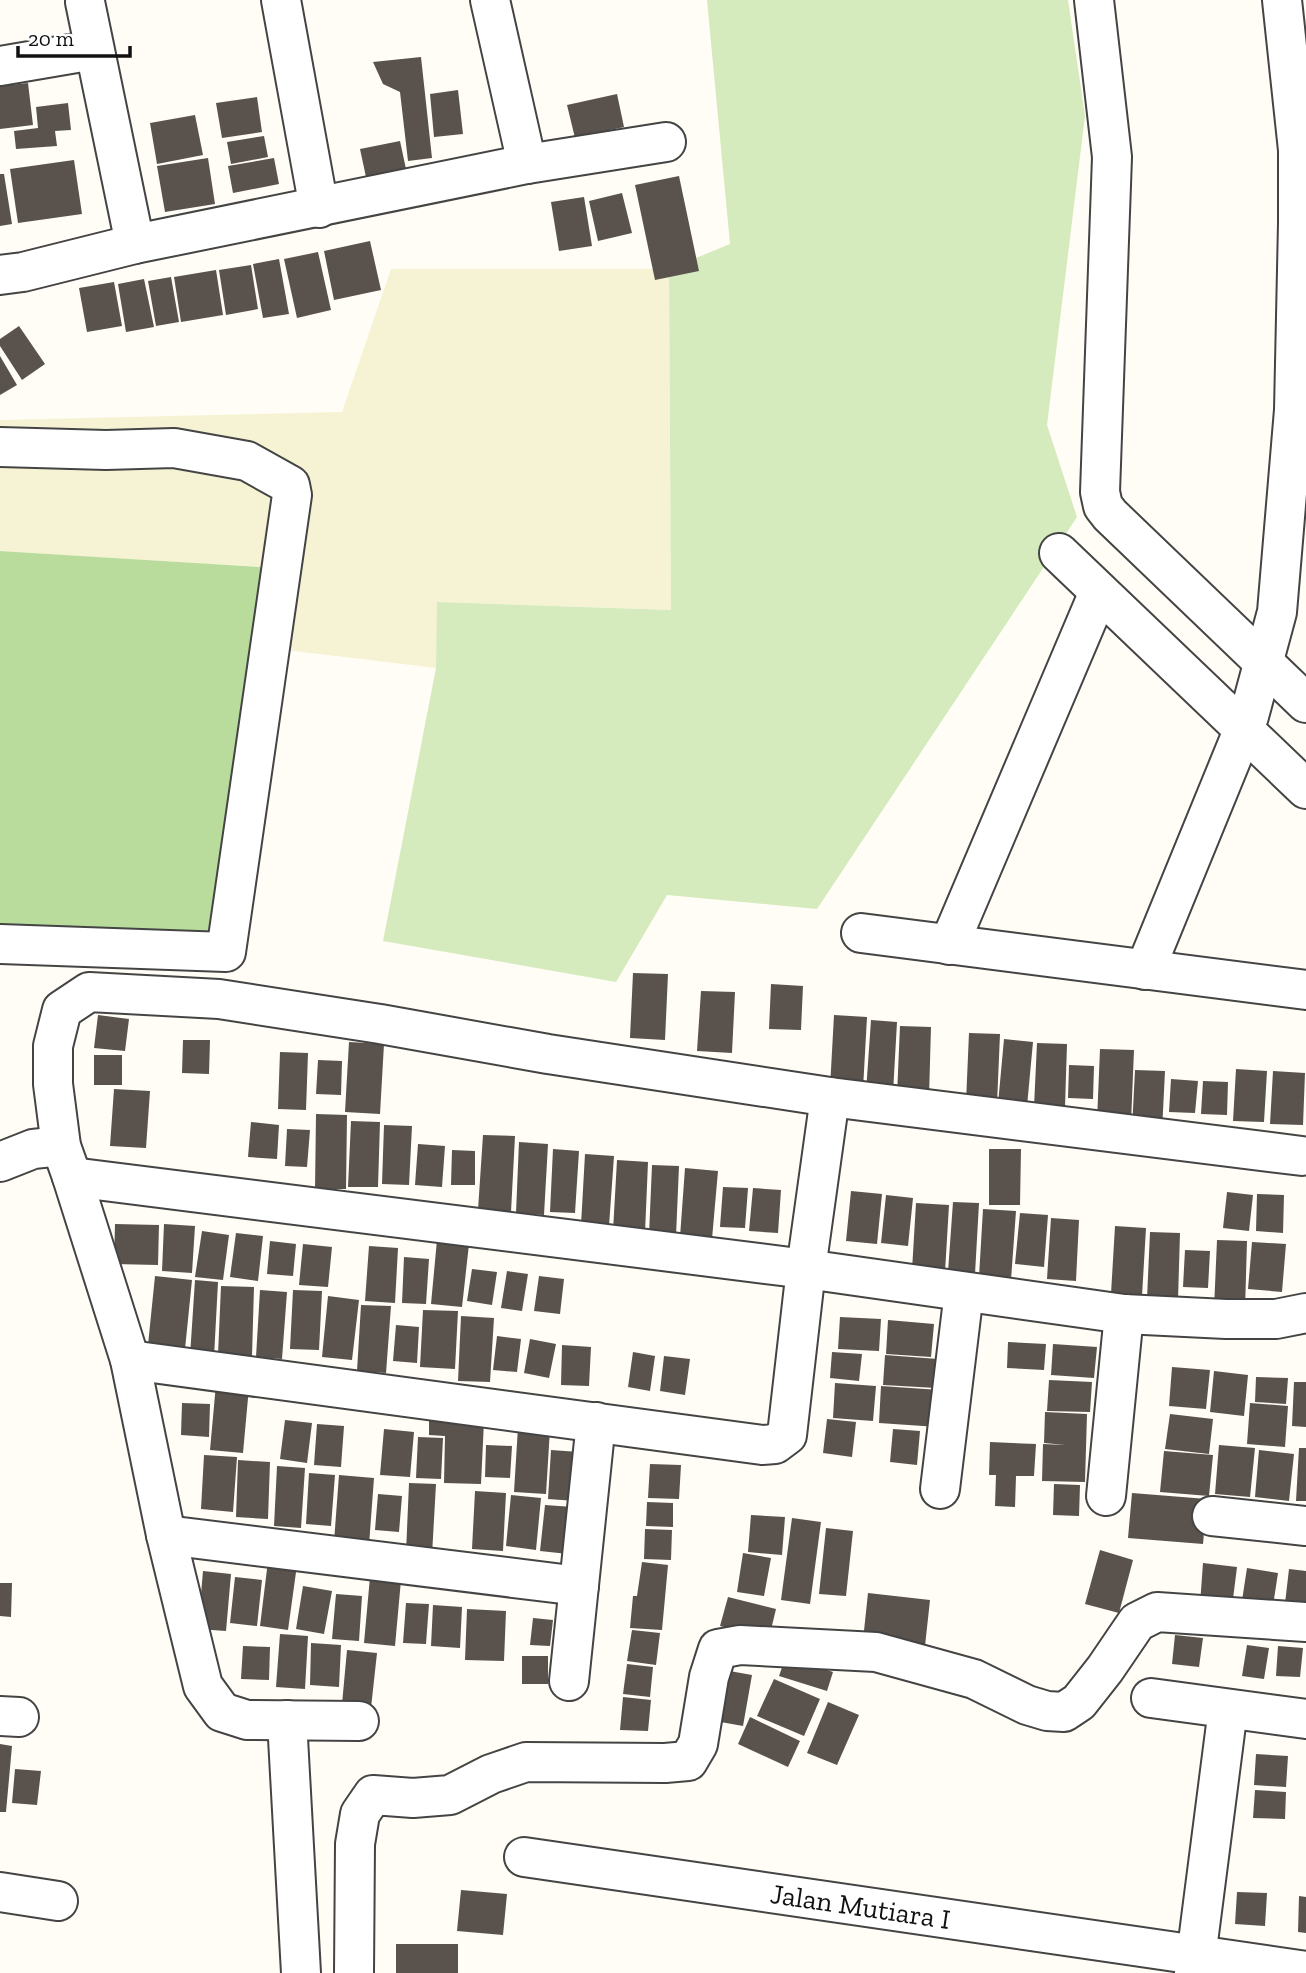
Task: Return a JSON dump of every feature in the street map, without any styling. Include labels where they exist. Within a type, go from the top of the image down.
[{"type":"street","points":[[281,0],[319,208]]},
{"type":"street","points":[[490,0],[527,164]]},
{"type":"street","points":[[1094,0],[1112,158],[1100,492],[1103,506],[1262,670],[1306,703]]},
{"type":"street","points":[[1145,970],[1246,723],[1276,612],[1294,410],[1298,150],[1282,0]]},
{"type":"street","points":[[85,2],[135,244]]},
{"type":"street","points":[[0,66],[94,50]]},
{"type":"street","points":[[8,278],[135,244],[527,164],[666,142]]},
{"type":"street","points":[[0,447],[106,450],[174,448],[247,461],[290,485],[292,495],[226,952],[0,944]]},
{"type":"street","points":[[1059,553],[1246,723],[1306,789]]},
{"type":"street","points":[[949,945],[1099,592]]},
{"type":"street","points":[[861,933],[1306,990]]},
{"type":"street","points":[[359,1721],[247,1720],[222,1712],[203,1686],[166,1535],[130,1360],[67,1162],[53,1084],[53,1046],[62,1010],[89,992],[219,999],[548,1054],[830,1097],[1302,1156]]},
{"type":"street","points":[[130,1360],[762,1445],[775,1444],[787,1436],[806,1269],[830,1097]]},
{"type":"street","points":[[0,1161],[33,1149],[67,1162],[1124,1314],[1226,1320],[1276,1320],[1306,1314]]},
{"type":"street","points":[[940,1489],[964,1292]]},
{"type":"street","points":[[1106,1496],[1124,1314]]},
{"type":"street","points":[[569,1681],[596,1422]]},
{"type":"street","points":[[1212,1516],[1306,1526]]},
{"type":"street","points":[[166,1535],[579,1586]]},
{"type":"street","points":[[354,1973],[355,1844],[360,1814],[373,1795],[413,1798],[450,1795],[491,1774],[526,1762],[664,1763],[688,1760],[698,1744],[709,1677],[718,1650],[740,1645],[876,1652],[974,1679],[1027,1705],[1047,1711],[1064,1712],[1079,1702],[1137,1622],[1157,1612],[1306,1622]]},
{"type":"street","points":[[1151,1699],[1306,1720]]},
{"type":"street","points":[[1195,1964],[1228,1709]]},
{"type":"street","points":[[287,1720],[301,1973]]},
{"type":"street","name":"Jalan Mutiara I","points":[[524,1857],[1195,1964],[1306,1971]]},
{"type":"street","points":[[0,1892],[58,1901]]},
{"type":"shaded area","points":[[391,269],[669,269],[671,610],[438,602],[436,668],[286,650],[291,569],[0,551],[0,420],[342,412]]},
{"type":"green space","points":[[707,0],[1068,0],[1085,116],[1047,425],[1077,517],[817,909],[667,895],[616,982],[383,941],[436,668],[437,602],[671,610],[669,269],[730,244]]},
{"type":"green space","points":[[0,551],[291,569],[241,941],[0,930]]},
{"type":"building","points":[[421,57],[432,158],[408,161],[400,92],[383,84],[373,62]]},
{"type":"building","points":[[28,83],[33,125],[0,129],[0,86]]},
{"type":"building","points":[[458,90],[463,134],[434,137],[430,94]]},
{"type":"building","points":[[617,94],[624,127],[575,138],[567,105]]},
{"type":"building","points":[[257,97],[262,132],[222,138],[216,103]]},
{"type":"building","points":[[68,103],[71,130],[55,131],[57,146],[16,149],[14,131],[38,128],[36,107]]},
{"type":"building","points":[[195,115],[203,155],[157,164],[150,123]]},
{"type":"building","points":[[264,136],[268,157],[231,164],[227,142]]},
{"type":"building","points":[[400,141],[406,169],[366,177],[360,149]]},
{"type":"building","points":[[208,158],[215,204],[165,212],[157,166]]},
{"type":"building","points":[[274,158],[279,184],[233,193],[228,166]]},
{"type":"building","points":[[74,160],[82,214],[18,223],[10,169]]},
{"type":"building","points":[[0,174],[4,174],[12,224],[0,226]]},
{"type":"building","points":[[679,176],[699,271],[655,280],[635,185]]},
{"type":"building","points":[[622,193],[632,233],[598,241],[589,201]]},
{"type":"building","points":[[584,197],[592,246],[559,251],[551,202]]},
{"type":"building","points":[[370,241],[381,290],[334,300],[324,251]]},
{"type":"building","points":[[318,252],[331,310],[297,318],[284,259]]},
{"type":"building","points":[[279,259],[289,314],[263,318],[253,264]]},
{"type":"building","points":[[251,265],[258,309],[226,315],[219,270]]},
{"type":"building","points":[[216,270],[223,315],[181,322],[174,277]]},
{"type":"building","points":[[171,277],[179,322],[156,326],[148,281]]},
{"type":"building","points":[[144,279],[154,327],[126,332],[118,284]]},
{"type":"building","points":[[114,282],[122,326],[87,332],[79,288]]},
{"type":"building","points":[[19,326],[45,364],[22,380],[0,346],[0,339]]},
{"type":"building","points":[[0,356],[17,385],[0,395]]},
{"type":"building","points":[[633,973],[668,974],[665,1040],[630,1038]]},
{"type":"building","points":[[771,984],[803,986],[801,1030],[769,1029]]},
{"type":"building","points":[[701,991],[735,992],[732,1053],[697,1051]]},
{"type":"building","points":[[98,1015],[129,1019],[125,1051],[94,1048]]},
{"type":"building","points":[[834,1015],[867,1017],[863,1089],[830,1088]]},
{"type":"building","points":[[871,1020],[897,1022],[893,1093],[866,1092]]},
{"type":"building","points":[[900,1026],[931,1027],[929,1097],[897,1095]]},
{"type":"building","points":[[969,1033],[1000,1034],[997,1104],[966,1102]]},
{"type":"building","points":[[1004,1039],[1033,1042],[1026,1117],[997,1115]]},
{"type":"building","points":[[183,1040],[210,1040],[209,1074],[182,1073]]},
{"type":"building","points":[[349,1042],[384,1044],[380,1114],[345,1112]]},
{"type":"building","points":[[1037,1043],[1067,1044],[1065,1107],[1034,1107]]},
{"type":"building","points":[[1100,1049],[1134,1050],[1131,1123],[1097,1121]]},
{"type":"building","points":[[280,1052],[308,1053],[306,1110],[278,1109]]},
{"type":"building","points":[[94,1055],[122,1055],[122,1085],[94,1085]]},
{"type":"building","points":[[318,1060],[342,1061],[341,1095],[316,1094]]},
{"type":"building","points":[[1069,1065],[1094,1066],[1093,1099],[1068,1098]]},
{"type":"building","points":[[1236,1069],[1267,1071],[1264,1122],[1233,1121]]},
{"type":"building","points":[[1135,1070],[1165,1071],[1162,1131],[1132,1129]]},
{"type":"building","points":[[1273,1071],[1305,1073],[1303,1125],[1270,1124]]},
{"type":"building","points":[[1171,1079],[1198,1081],[1195,1113],[1169,1112]]},
{"type":"building","points":[[1203,1081],[1228,1082],[1227,1115],[1201,1114]]},
{"type":"building","points":[[114,1089],[150,1091],[146,1148],[110,1146]]},
{"type":"building","points":[[316,1114],[347,1115],[346,1189],[315,1189]]},
{"type":"building","points":[[351,1121],[380,1122],[378,1187],[348,1187]]},
{"type":"building","points":[[251,1122],[279,1125],[277,1159],[248,1157]]},
{"type":"building","points":[[384,1125],[412,1126],[409,1185],[382,1184]]},
{"type":"building","points":[[287,1129],[310,1130],[307,1167],[285,1166]]},
{"type":"building","points":[[483,1135],[515,1136],[511,1212],[478,1210]]},
{"type":"building","points":[[519,1142],[548,1144],[544,1215],[516,1213]]},
{"type":"building","points":[[418,1144],[445,1146],[442,1187],[415,1185]]},
{"type":"building","points":[[553,1149],[579,1151],[575,1213],[550,1212]]},
{"type":"building","points":[[989,1149],[1021,1149],[1020,1205],[989,1205]]},
{"type":"building","points":[[452,1150],[475,1151],[475,1185],[451,1185]]},
{"type":"building","points":[[585,1154],[614,1156],[609,1226],[581,1225]]},
{"type":"building","points":[[617,1160],[648,1162],[645,1233],[613,1231]]},
{"type":"building","points":[[652,1165],[679,1166],[676,1236],[649,1235]]},
{"type":"building","points":[[685,1168],[718,1171],[712,1239],[680,1237]]},
{"type":"building","points":[[723,1187],[748,1188],[745,1228],[720,1227]]},
{"type":"building","points":[[753,1188],[781,1190],[778,1233],[749,1231]]},
{"type":"building","points":[[851,1191],[882,1194],[877,1244],[846,1241]]},
{"type":"building","points":[[1227,1192],[1253,1195],[1249,1231],[1223,1228]]},
{"type":"building","points":[[1257,1194],[1284,1195],[1283,1233],[1256,1231]]},
{"type":"building","points":[[886,1195],[913,1198],[908,1246],[881,1243]]},
{"type":"building","points":[[953,1202],[979,1203],[975,1274],[948,1272]]},
{"type":"building","points":[[916,1203],[949,1205],[945,1272],[912,1270]]},
{"type":"building","points":[[983,1209],[1016,1211],[1011,1280],[979,1277]]},
{"type":"building","points":[[1020,1213],[1048,1215],[1044,1267],[1015,1264]]},
{"type":"building","points":[[1051,1218],[1079,1220],[1076,1281],[1047,1279]]},
{"type":"building","points":[[115,1224],[159,1225],[158,1265],[114,1264]]},
{"type":"building","points":[[164,1224],[195,1226],[192,1273],[162,1271]]},
{"type":"building","points":[[1115,1226],[1146,1228],[1142,1296],[1111,1294]]},
{"type":"building","points":[[202,1231],[229,1235],[223,1280],[195,1277]]},
{"type":"building","points":[[1150,1232],[1180,1233],[1178,1300],[1147,1299]]},
{"type":"building","points":[[236,1233],[263,1236],[258,1281],[230,1277]]},
{"type":"building","points":[[437,1240],[469,1244],[462,1307],[431,1304]]},
{"type":"building","points":[[1217,1240],[1247,1241],[1245,1310],[1214,1309]]},
{"type":"building","points":[[270,1241],[296,1244],[293,1276],[267,1274]]},
{"type":"building","points":[[1252,1242],[1286,1244],[1282,1292],[1248,1289]]},
{"type":"building","points":[[303,1244],[332,1247],[328,1287],[299,1285]]},
{"type":"building","points":[[369,1246],[398,1248],[395,1303],[365,1301]]},
{"type":"building","points":[[1185,1250],[1210,1251],[1208,1288],[1183,1287]]},
{"type":"building","points":[[404,1257],[429,1259],[426,1304],[402,1303]]},
{"type":"building","points":[[472,1269],[497,1272],[492,1305],[467,1301]]},
{"type":"building","points":[[507,1271],[528,1274],[522,1311],[501,1308]]},
{"type":"building","points":[[155,1276],[192,1280],[185,1349],[148,1345]]},
{"type":"building","points":[[539,1276],[564,1279],[560,1314],[534,1311]]},
{"type":"building","points":[[195,1280],[218,1282],[214,1357],[190,1356]]},
{"type":"building","points":[[221,1286],[254,1287],[252,1356],[218,1355]]},
{"type":"building","points":[[260,1290],[287,1292],[282,1359],[256,1357]]},
{"type":"building","points":[[293,1290],[322,1291],[319,1350],[290,1349]]},
{"type":"building","points":[[328,1296],[359,1300],[352,1360],[322,1357]]},
{"type":"building","points":[[361,1305],[391,1306],[386,1373],[357,1371]]},
{"type":"building","points":[[423,1310],[458,1311],[455,1369],[420,1367]]},
{"type":"building","points":[[461,1316],[494,1318],[490,1382],[458,1381]]},
{"type":"building","points":[[840,1317],[881,1319],[879,1351],[838,1349]]},
{"type":"building","points":[[888,1320],[934,1324],[931,1357],[886,1354]]},
{"type":"building","points":[[396,1325],[419,1327],[417,1363],[393,1361]]},
{"type":"building","points":[[497,1336],[521,1339],[517,1372],[493,1370]]},
{"type":"building","points":[[530,1339],[556,1344],[549,1378],[524,1373]]},
{"type":"building","points":[[1008,1342],[1046,1344],[1044,1370],[1007,1368]]},
{"type":"building","points":[[1053,1344],[1097,1347],[1094,1378],[1051,1375]]},
{"type":"building","points":[[562,1345],[591,1347],[589,1386],[561,1385]]},
{"type":"building","points":[[633,1352],[655,1356],[650,1391],[628,1387]]},
{"type":"building","points":[[832,1352],[862,1354],[859,1381],[830,1378]]},
{"type":"building","points":[[885,1355],[938,1359],[936,1388],[883,1385]]},
{"type":"building","points":[[664,1356],[690,1359],[685,1395],[660,1391]]},
{"type":"building","points":[[1172,1367],[1210,1370],[1206,1409],[1169,1406]]},
{"type":"building","points":[[1214,1371],[1248,1375],[1244,1416],[1210,1412]]},
{"type":"building","points":[[1256,1377],[1288,1378],[1286,1404],[1255,1402]]},
{"type":"building","points":[[1049,1380],[1092,1382],[1090,1412],[1047,1411]]},
{"type":"building","points":[[1294,1382],[1306,1382],[1306,1427],[1292,1426]]},
{"type":"building","points":[[835,1383],[876,1386],[873,1421],[833,1418]]},
{"type":"building","points":[[216,1384],[249,1387],[243,1453],[210,1450]]},
{"type":"building","points":[[881,1386],[940,1390],[938,1427],[879,1423]]},
{"type":"building","points":[[182,1403],[210,1404],[209,1437],[181,1435]]},
{"type":"building","points":[[1250,1403],[1288,1406],[1285,1447],[1247,1444]]},
{"type":"building","points":[[1045,1412],[1087,1414],[1085,1482],[1042,1481],[1043,1444],[1066,1445],[1044,1443]]},
{"type":"building","points":[[1170,1414],[1213,1419],[1209,1454],[1165,1449]]},
{"type":"building","points":[[827,1419],[856,1422],[852,1457],[823,1453]]},
{"type":"building","points":[[285,1420],[312,1423],[307,1463],[280,1459]]},
{"type":"building","points":[[429,1421],[484,1421],[481,1484],[444,1483],[445,1436],[429,1435]]},
{"type":"building","points":[[317,1424],[344,1426],[341,1467],[314,1465]]},
{"type":"building","points":[[518,1427],[550,1429],[546,1494],[514,1492]]},
{"type":"building","points":[[384,1429],[414,1432],[410,1477],[380,1475]]},
{"type":"building","points":[[893,1429],[920,1431],[917,1465],[890,1462]]},
{"type":"building","points":[[418,1437],[443,1438],[441,1479],[416,1478]]},
{"type":"building","points":[[990,1442],[1036,1444],[1034,1476],[1016,1476],[1015,1507],[995,1506],[996,1475],[989,1475]]},
{"type":"building","points":[[486,1445],[512,1446],[510,1478],[485,1477]]},
{"type":"building","points":[[1219,1445],[1255,1448],[1250,1497],[1215,1494]]},
{"type":"building","points":[[1299,1448],[1306,1448],[1306,1501],[1296,1501]]},
{"type":"building","points":[[551,1450],[579,1452],[576,1501],[548,1499]]},
{"type":"building","points":[[1259,1450],[1294,1454],[1289,1501],[1255,1497]]},
{"type":"building","points":[[1164,1451],[1213,1455],[1209,1496],[1160,1492]]},
{"type":"building","points":[[204,1455],[237,1457],[233,1512],[201,1509]]},
{"type":"building","points":[[238,1460],[270,1462],[268,1519],[236,1517]]},
{"type":"building","points":[[650,1464],[681,1465],[679,1499],[648,1498]]},
{"type":"building","points":[[277,1466],[305,1468],[301,1528],[274,1526]]},
{"type":"building","points":[[309,1473],[335,1475],[331,1526],[306,1524]]},
{"type":"building","points":[[339,1475],[374,1478],[369,1545],[334,1542]]},
{"type":"building","points":[[409,1483],[436,1484],[432,1555],[406,1553]]},
{"type":"building","points":[[1054,1484],[1080,1485],[1079,1516],[1053,1515]]},
{"type":"building","points":[[475,1491],[506,1493],[503,1551],[472,1549]]},
{"type":"building","points":[[1132,1493],[1207,1499],[1203,1544],[1128,1538]]},
{"type":"building","points":[[378,1494],[402,1496],[399,1532],[375,1530]]},
{"type":"building","points":[[511,1495],[541,1498],[536,1550],[506,1546]]},
{"type":"building","points":[[647,1502],[673,1503],[673,1527],[646,1526]]},
{"type":"building","points":[[545,1505],[573,1507],[568,1554],[540,1551]]},
{"type":"building","points":[[751,1515],[785,1517],[782,1555],[748,1552]]},
{"type":"building","points":[[792,1518],[821,1522],[810,1604],[781,1600]]},
{"type":"building","points":[[826,1528],[853,1531],[846,1596],[819,1594]]},
{"type":"building","points":[[645,1529],[672,1530],[671,1560],[644,1559]]},
{"type":"building","points":[[1100,1550],[1133,1560],[1119,1613],[1085,1604]]},
{"type":"building","points":[[743,1553],[771,1558],[764,1596],[737,1592]]},
{"type":"building","points":[[268,1561],[297,1565],[288,1630],[260,1626]]},
{"type":"building","points":[[642,1562],[668,1565],[662,1630],[630,1628],[633,1596],[637,1596]]},
{"type":"building","points":[[1203,1563],[1237,1567],[1232,1607],[1200,1604]]},
{"type":"building","points":[[1247,1568],[1278,1573],[1272,1612],[1241,1607]]},
{"type":"building","points":[[1289,1569],[1306,1571],[1306,1614],[1284,1612]]},
{"type":"building","points":[[203,1571],[231,1574],[226,1631],[198,1629]]},
{"type":"building","points":[[235,1577],[262,1580],[257,1626],[230,1623]]},
{"type":"building","points":[[370,1577],[401,1580],[395,1646],[364,1643]]},
{"type":"building","points":[[0,1583],[12,1583],[11,1617],[0,1616]]},
{"type":"building","points":[[303,1586],[332,1591],[324,1634],[296,1629]]},
{"type":"building","points":[[868,1593],[930,1600],[925,1646],[863,1640]]},
{"type":"building","points":[[336,1594],[362,1596],[359,1641],[332,1639]]},
{"type":"building","points":[[728,1597],[776,1609],[769,1638],[720,1626]]},
{"type":"building","points":[[406,1603],[429,1604],[426,1644],[403,1643]]},
{"type":"building","points":[[433,1605],[462,1607],[460,1648],[431,1646]]},
{"type":"building","points":[[467,1609],[506,1611],[504,1661],[465,1660]]},
{"type":"building","points":[[533,1618],[553,1620],[550,1646],[530,1645]]},
{"type":"building","points":[[632,1630],[660,1633],[656,1665],[627,1661]]},
{"type":"building","points":[[280,1634],[308,1636],[305,1689],[276,1687]]},
{"type":"building","points":[[1175,1635],[1203,1638],[1199,1667],[1172,1664]]},
{"type":"building","points":[[311,1643],[341,1645],[339,1687],[310,1685]]},
{"type":"building","points":[[1247,1645],[1269,1648],[1264,1679],[1242,1676]]},
{"type":"building","points":[[243,1646],[270,1647],[269,1680],[241,1679]]},
{"type":"building","points":[[1278,1646],[1303,1648],[1300,1677],[1276,1676]]},
{"type":"building","points":[[347,1650],[377,1653],[370,1717],[341,1715]]},
{"type":"building","points":[[522,1656],[548,1656],[548,1684],[522,1684]]},
{"type":"building","points":[[786,1656],[833,1672],[827,1691],[779,1676]]},
{"type":"building","points":[[627,1664],[653,1667],[650,1697],[623,1694]]},
{"type":"building","points":[[724,1670],[752,1675],[743,1726],[715,1721]]},
{"type":"building","points":[[774,1679],[820,1699],[804,1736],[757,1716]]},
{"type":"building","points":[[623,1697],[651,1700],[648,1731],[620,1730]]},
{"type":"building","points":[[828,1702],[859,1715],[837,1765],[807,1753]]},
{"type":"building","points":[[750,1717],[800,1741],[788,1767],[738,1744]]},
{"type":"building","points":[[0,1744],[12,1746],[6,1812],[0,1812]]},
{"type":"building","points":[[1256,1754],[1288,1756],[1286,1787],[1254,1785]]},
{"type":"building","points":[[15,1769],[41,1771],[37,1805],[12,1803]]},
{"type":"building","points":[[1255,1790],[1286,1792],[1285,1819],[1253,1818]]},
{"type":"building","points":[[461,1890],[507,1894],[503,1935],[457,1931]]},
{"type":"building","points":[[1237,1892],[1267,1893],[1265,1926],[1235,1924]]},
{"type":"building","points":[[1299,1896],[1306,1897],[1306,1933],[1298,1932]]},
{"type":"building","points":[[396,1944],[458,1944],[458,1973],[396,1973]]}]
